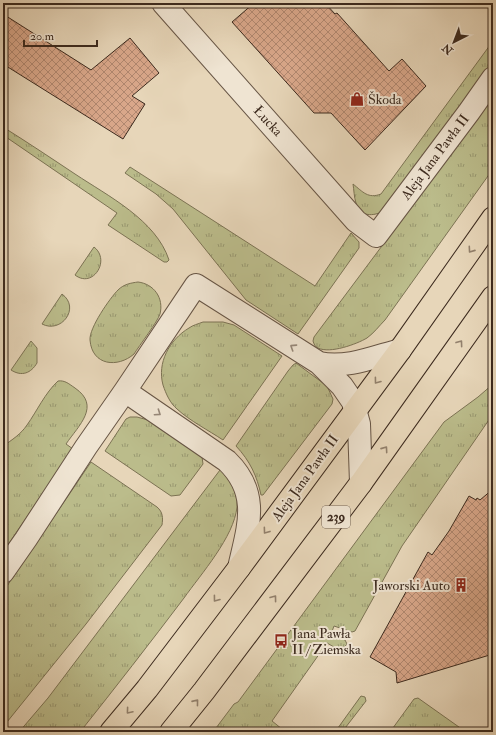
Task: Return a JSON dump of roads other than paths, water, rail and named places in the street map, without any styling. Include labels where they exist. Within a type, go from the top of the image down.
[{"type":"main road","name":"Aleja Jana Pawła II","points":[[111,732],[147,690],[239,568],[400,350],[493,218]]},
{"type":"main road","name":"239","points":[[172,732],[204,692],[361,483],[493,297]]},
{"type":"street","name":"Łucka","points":[[163,3],[356,221],[376,236]]},
{"type":"street","name":"Aleja Jana Pawła II","points":[[376,236],[493,78]]},
{"type":"street","points":[[3,572],[196,285],[319,363],[347,393],[355,410],[359,424],[361,483]]},
{"type":"street","points":[[319,363],[340,365],[400,350]]},
{"type":"street","points":[[125,391],[227,461],[237,471],[244,484],[249,501],[249,522],[239,568]]},
{"type":"place","name":"Škoda","points":[[357,99]]},
{"type":"place","name":"Jaworski Auto","points":[[461,585]]},
{"type":"place","name":"Jana Pawła II / Ziemska","points":[[281,641]]}]
